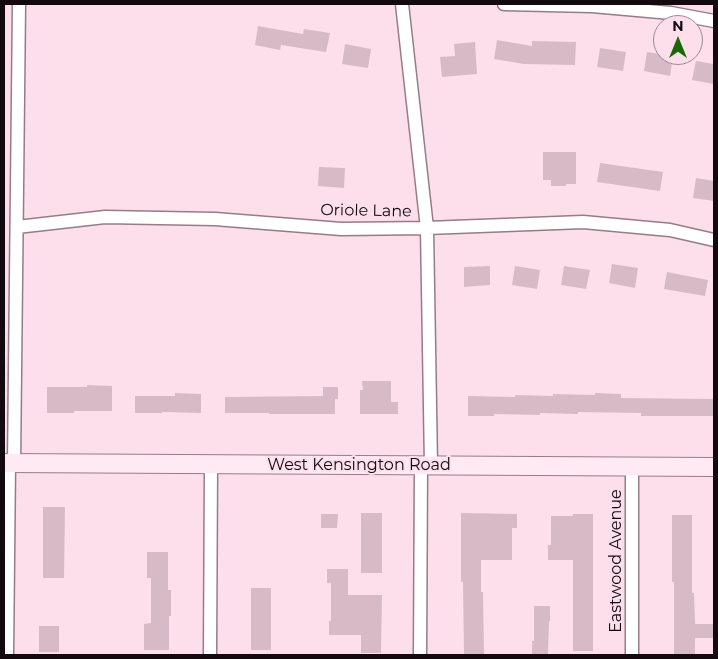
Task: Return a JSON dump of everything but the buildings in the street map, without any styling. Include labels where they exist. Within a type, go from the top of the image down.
[{"type":"main road","name":"West Kensington Road","points":[[9,463],[714,467]]},
{"type":"street","points":[[7,655],[9,463],[16,226],[18,4]]},
{"type":"street","points":[[402,4],[427,228],[426,466],[420,655]]},
{"type":"street","points":[[504,4],[592,6],[671,13],[714,20]]},
{"type":"street","name":"Oriole Lane","points":[[16,226],[105,217],[214,218],[341,229],[583,222],[670,230],[714,240]]},
{"type":"street","points":[[210,655],[211,464]]},
{"type":"street","name":"Eastwood Avenue","points":[[632,467],[632,655]]}]
